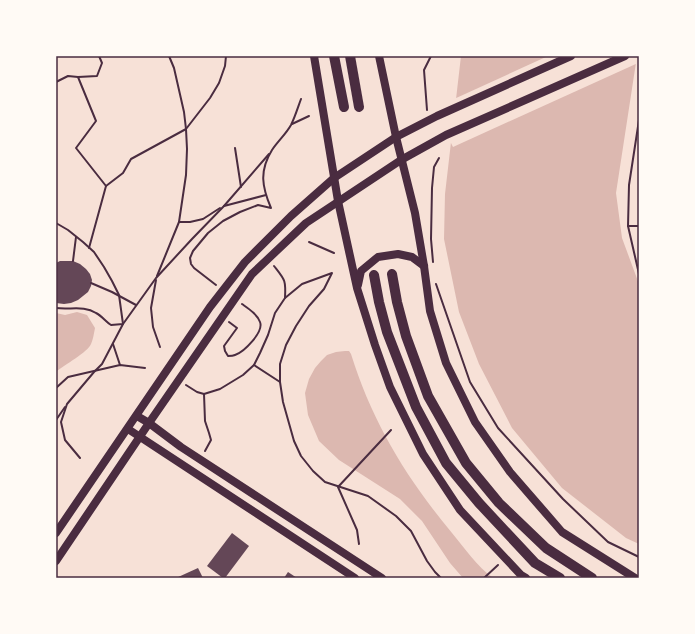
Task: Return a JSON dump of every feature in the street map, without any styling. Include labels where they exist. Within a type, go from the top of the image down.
[{"type":"highway","points":[[334,56],[344,107]]},
{"type":"highway","points":[[350,56],[359,106]]},
{"type":"highway","points":[[392,274],[397,302],[406,336],[428,396],[466,463],[499,503],[546,548],[592,578]]},
{"type":"highway","points":[[374,275],[387,332],[416,407],[446,463],[479,503],[535,563],[560,578]]},
{"type":"main road","points":[[314,56],[338,201],[357,288],[390,387],[423,454],[460,510],[521,575],[526,578]]},
{"type":"main road","points":[[379,56],[401,160],[415,213],[430,310],[446,362],[475,422],[510,472],[562,532],[635,578]]},
{"type":"main road","points":[[56,533],[210,307],[244,262],[291,216],[334,178],[396,138],[437,116],[571,56]]},
{"type":"main road","points":[[56,561],[148,423],[252,274],[306,223],[401,160],[446,135],[625,56]]},
{"type":"main road","points":[[357,288],[361,271],[378,257],[398,254],[412,258],[424,266]]},
{"type":"main road","points":[[137,416],[181,447],[382,578]]},
{"type":"main road","points":[[128,429],[355,578]]},
{"type":"path","points":[[56,82],[68,76],[97,76],[102,63],[99,56]]},
{"type":"path","points":[[160,347],[153,327],[151,308],[156,278],[179,222],[186,175],[187,149],[184,112],[174,68],[169,56]]},
{"type":"path","points":[[90,248],[106,186],[124,173],[131,159],[186,129],[210,98],[219,83],[225,66],[226,56]]},
{"type":"path","points":[[427,110],[424,70],[431,56]]},
{"type":"path","points":[[78,77],[96,121],[76,148],[106,186]]},
{"type":"path","points":[[56,420],[67,404],[102,364],[123,324],[156,278],[224,206],[271,151],[290,125],[301,99]]},
{"type":"path","points":[[290,125],[309,116]]},
{"type":"path","points":[[639,120],[629,185],[628,226],[639,274]]},
{"type":"path","points":[[235,148],[241,187]]},
{"type":"path","points":[[240,212],[258,205],[272,208],[266,195],[263,181],[264,169],[271,151]]},
{"type":"path","points":[[434,266],[431,238],[432,188],[434,167],[439,158]]},
{"type":"path","points":[[179,222],[190,222],[203,219],[224,206],[266,195]]},
{"type":"path","points":[[56,223],[76,236],[90,248],[104,267],[119,295],[123,324]]},
{"type":"path","points":[[628,226],[639,226]]},
{"type":"path","points":[[73,261],[76,236]]},
{"type":"path","points":[[309,242],[334,253]]},
{"type":"path","points":[[274,266],[283,278],[285,284],[285,298]]},
{"type":"path","points":[[185,384],[197,392],[204,394],[220,390],[243,375],[254,365],[268,335],[275,313],[285,298],[302,284],[332,274],[324,289],[309,306],[296,326],[286,345],[280,364],[280,382],[283,402],[294,441],[301,456],[313,471],[325,482],[368,496],[396,516],[411,531],[427,560],[441,578]]},
{"type":"path","points":[[435,280],[470,382],[498,428],[563,499],[608,542],[639,557]]},
{"type":"path","points":[[91,283],[119,295],[136,305]]},
{"type":"path","points":[[56,308],[80,308],[91,310],[111,325],[123,324]]},
{"type":"path","points":[[113,344],[120,365]]},
{"type":"path","points":[[56,388],[68,377],[120,365],[145,368]]},
{"type":"path","points":[[254,365],[280,382]]},
{"type":"path","points":[[204,394],[205,421],[210,440],[205,451]]},
{"type":"path","points":[[67,404],[61,422],[65,440],[80,458]]},
{"type":"path","points":[[338,487],[391,430]]},
{"type":"path","points":[[338,487],[357,530],[359,544]]},
{"type":"path","points":[[484,578],[498,565]]},
{"type":"shaded area","points":[[461,56],[637,56],[616,193],[622,238],[639,284],[639,544],[626,538],[562,488],[512,428],[479,364],[459,312],[444,239],[445,194]]},
{"type":"shaded area","points":[[77,312],[87,315],[95,328],[92,342],[81,355],[56,372],[56,313],[65,315]]},
{"type":"shaded area","points":[[349,351],[351,354],[369,403],[392,449],[406,471],[420,492],[466,551],[493,578],[463,578],[450,563],[422,521],[400,499],[339,460],[319,441],[308,415],[305,393],[309,379],[315,368],[327,355]]},
{"type":"pier","points":[[548,56],[639,56],[638,63],[453,147],[449,139],[454,99]]},
{"type":"building","points":[[60,261],[73,261],[80,264],[90,274],[92,280],[88,292],[78,300],[71,303],[56,303],[56,263]]},
{"type":"building","points":[[232,533],[249,546],[225,578],[223,578],[207,566]]},
{"type":"building","points":[[198,568],[203,578],[176,578]]},
{"type":"building","points":[[288,572],[297,578],[284,578]]}]
